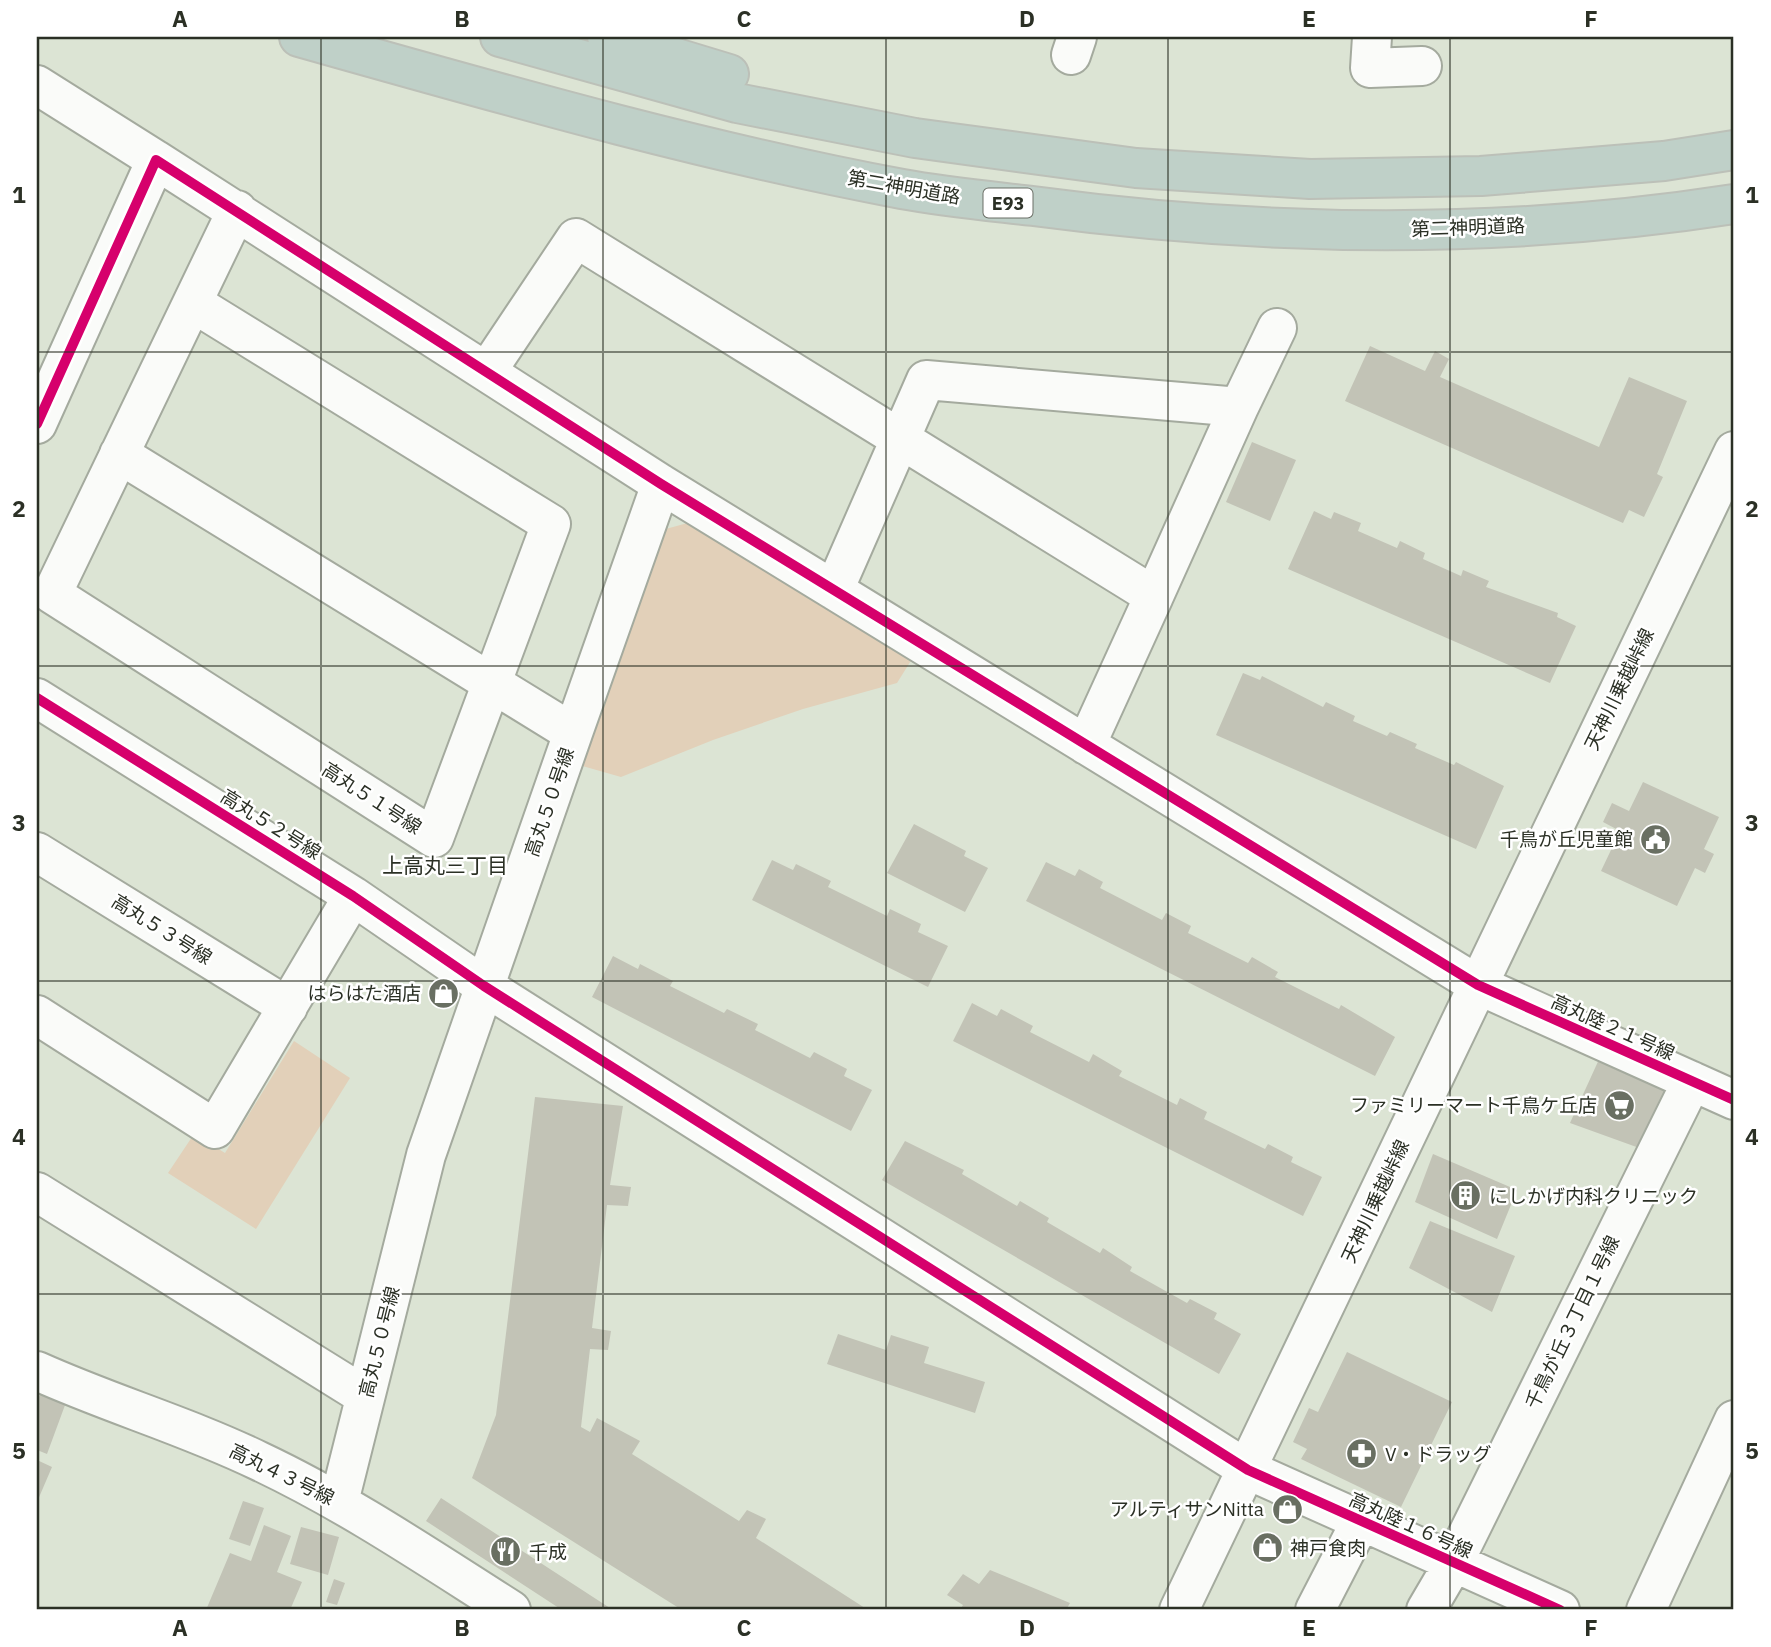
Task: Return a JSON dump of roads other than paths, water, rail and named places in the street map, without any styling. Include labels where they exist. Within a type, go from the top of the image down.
[{"type":"highway","name":"第二神明道路","points":[[299,37],[718,151],[906,190],[1126,219],[1307,231],[1485,228],[1669,214],[1734,204]]},
{"type":"highway","points":[[500,37],[737,103],[915,138],[1136,168],[1310,179],[1481,176],[1664,161],[1734,150]]},
{"type":"highway","points":[[607,37],[748,79],[937,127],[1136,168]]},
{"type":"street","points":[[1372,37],[1370,68],[1422,66]]},
{"type":"street","name":"高丸陸２１号線","points":[[37,85],[237,210],[661,484],[1478,985],[1734,1100]]},
{"type":"street","points":[[37,424],[156,160]]},
{"type":"street","name":"高丸５１号線","points":[[193,303],[551,524],[434,838],[52,594],[237,210]]},
{"type":"street","points":[[487,371],[576,238],[1154,596]]},
{"type":"street","points":[[1086,745],[1239,407],[1278,328]]},
{"type":"street","points":[[834,590],[926,380],[1239,407]]},
{"type":"street","name":"天神川乗越峠線","points":[[1180,1610],[1734,451]]},
{"type":"street","name":"高丸５０号線","points":[[120,454],[491,685],[573,733],[426,1155],[339,1502]]},
{"type":"street","points":[[573,733],[661,484]]},
{"type":"street","name":"高丸５２号線","points":[[37,698],[353,896],[484,986]]},
{"type":"street","name":"高丸５３号線","points":[[37,852],[288,1007]]},
{"type":"street","points":[[37,1015],[215,1129],[353,896]]},
{"type":"street","name":"高丸陸１６号線","points":[[484,986],[1248,1470],[1560,1610]]},
{"type":"street","name":"千鳥が丘３丁目１号線","points":[[1426,1610],[1453,1564],[1692,1081]]},
{"type":"street","points":[[37,1192],[365,1396]]},
{"type":"street","name":"高丸４３号線","points":[[37,1371],[174,1423],[259,1461],[339,1502],[511,1610]]},
{"type":"street","points":[[1646,1610],[1734,1420]]},
{"type":"street","points":[[1315,1610],[1361,1521]]},
{"type":"place","name":"千鳥が丘児童館","points":[[1656,839]]},
{"type":"place","name":"はらはた酒店","points":[[444,993]]},
{"type":"place","name":"ファミリーマート千鳥ケ丘店","points":[[1620,1105]]},
{"type":"place","name":"にしかげ内科クリニック","points":[[1466,1196]]},
{"type":"place","name":"V・ドラッグ","points":[[1362,1454]]},
{"type":"place","name":"アルティサンNitta","points":[[1287,1509]]},
{"type":"place","name":"神戸食肉","points":[[1267,1548]]},
{"type":"place","name":"千成","points":[[506,1552]]},
{"type":"district","name":"上高丸三丁目","points":[[445,865]]}]
